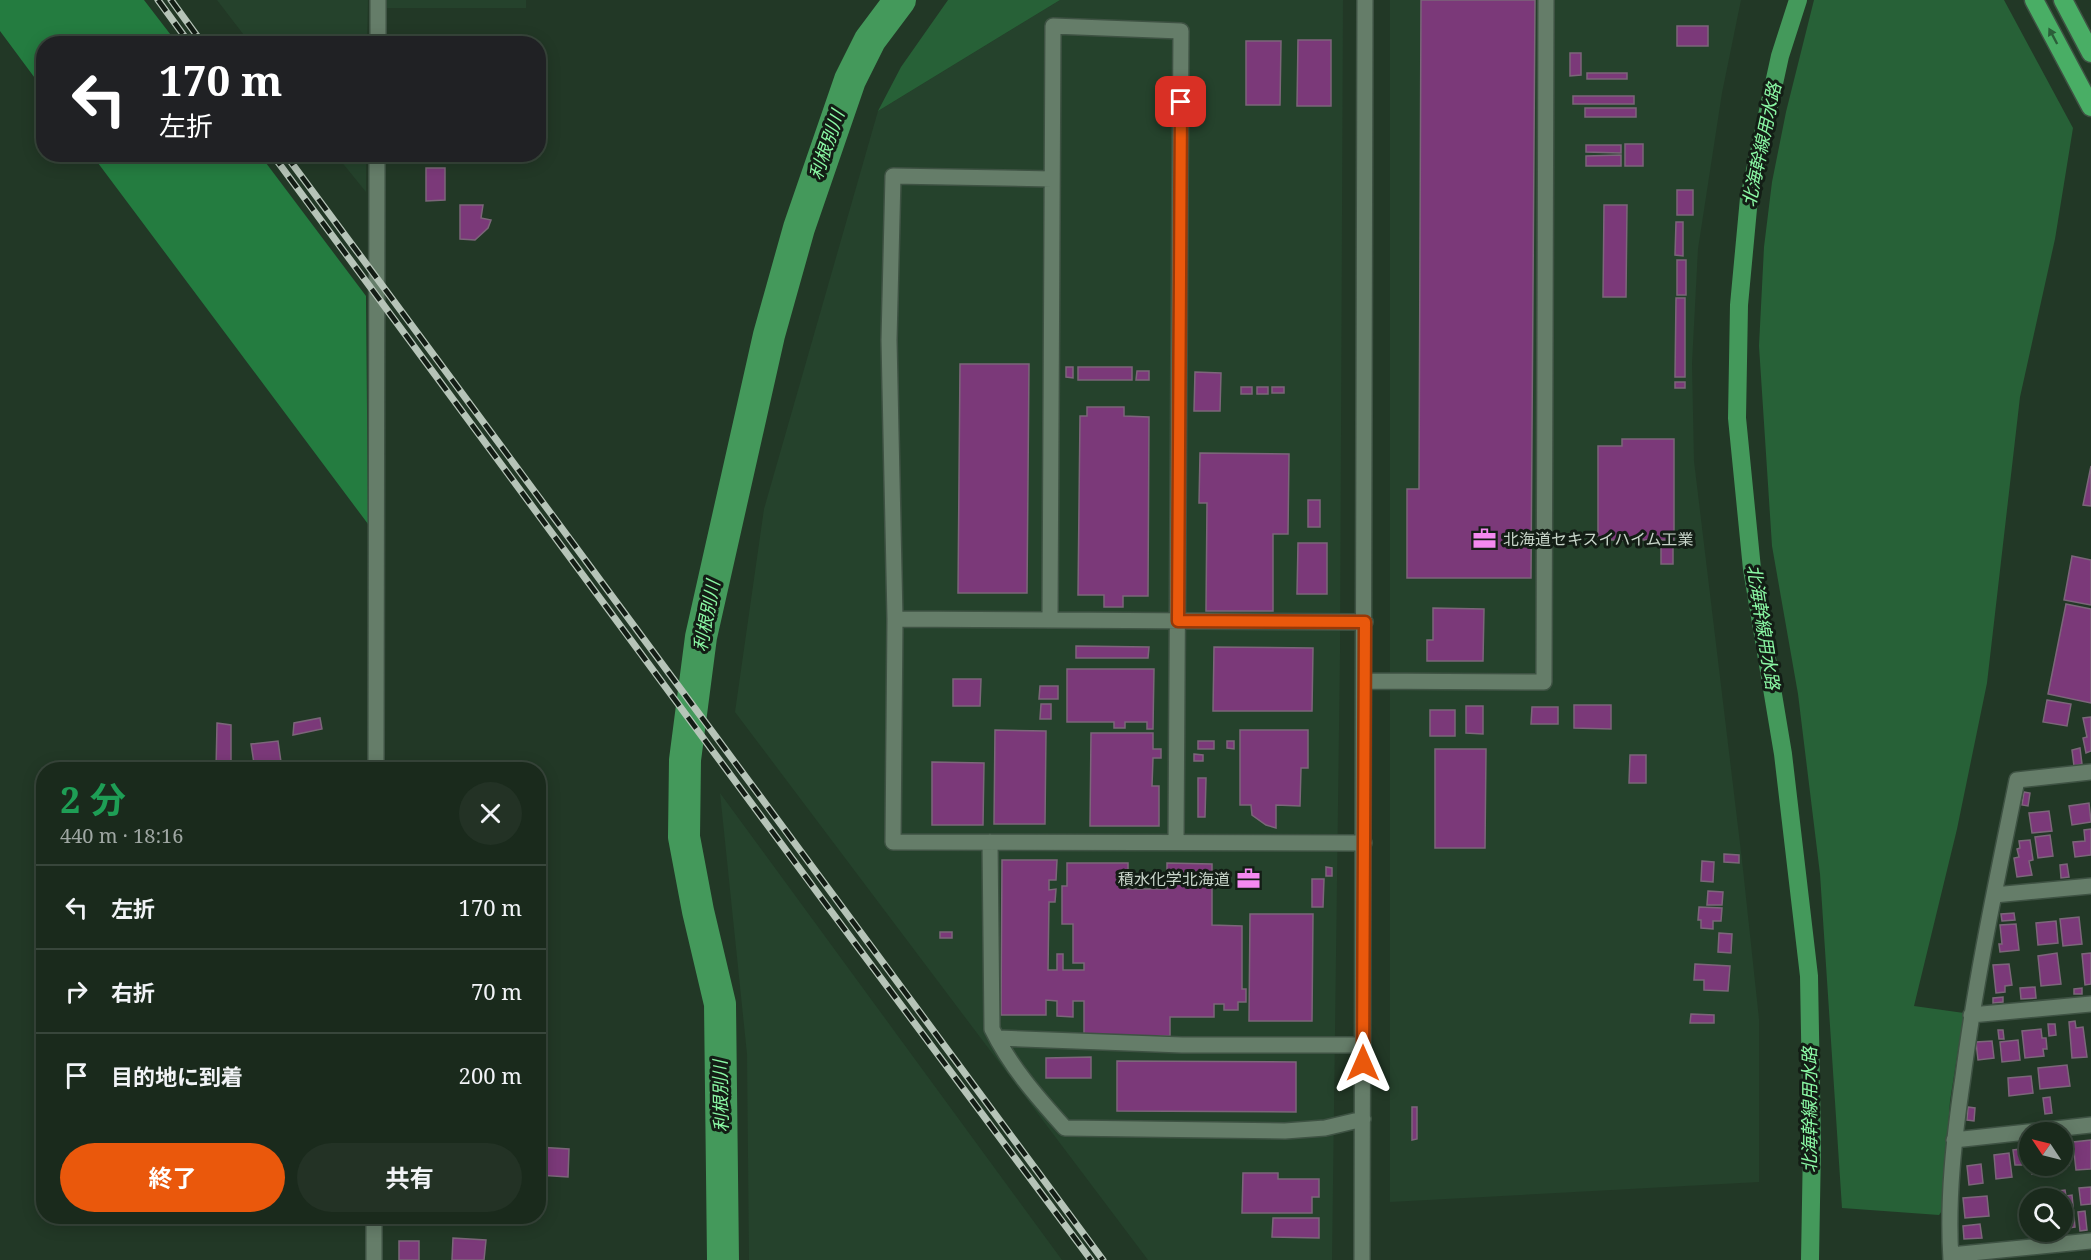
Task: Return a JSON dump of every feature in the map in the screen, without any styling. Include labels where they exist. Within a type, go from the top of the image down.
[{"type":"highway","points":[[2034,0],[2091,107]]},
{"type":"highway","points":[[2063,0],[2091,53]]},
{"type":"street","points":[[378,0],[378,36]]},
{"type":"street","points":[[1362,1260],[1365,0]]},
{"type":"street","points":[[1365,681],[1544,682],[1546,0]]},
{"type":"street","points":[[1050,620],[1053,26],[1181,31],[1176,842]]},
{"type":"street","points":[[376,762],[377,162]]},
{"type":"street","points":[[1052,179],[893,176],[889,340],[895,619],[892,842],[1364,843]]},
{"type":"street","points":[[895,619],[1365,622]]},
{"type":"street","points":[[2091,772],[2017,780],[1971,1015],[1954,1140],[1949,1222],[1951,1257],[2091,1241]]},
{"type":"street","points":[[990,842],[992,1029],[1004,1052],[1037,1096],[1065,1128],[1285,1131],[1325,1128],[1363,1119]]},
{"type":"street","points":[[1994,895],[2091,886]]},
{"type":"street","points":[[1971,1015],[2091,1004]]},
{"type":"street","points":[[997,1038],[1182,1045],[1363,1045]]},
{"type":"street","points":[[1954,1140],[2091,1125]]},
{"type":"street","points":[[374,1224],[374,1260]]},
{"type":"shaded area","points":[[217,0],[368,0],[367,36],[245,36]]},
{"type":"shaded area","points":[[384,0],[526,0],[526,8],[384,8]]},
{"type":"shaded area","points":[[1060,0],[1343,0],[1340,654],[1332,1260],[1148,1260],[735,712],[764,509],[878,111]]},
{"type":"shaded area","points":[[1390,0],[1741,0],[1722,93],[1698,249],[1692,364],[1694,461],[1759,1019],[1759,1182],[1390,1202]]},
{"type":"shaded area","points":[[342,162],[366,162],[366,192]]},
{"type":"shaded area","points":[[720,793],[1062,1260],[749,1260],[747,1054]]},
{"type":"green space","points":[[0,0],[144,0],[172,36],[36,36],[36,80],[0,31]]},
{"type":"green space","points":[[948,0],[1060,0],[878,111],[901,67]]},
{"type":"green space","points":[[1814,0],[2004,0],[2073,128],[2055,239],[2020,397],[1987,683],[1957,829],[1914,1006],[1964,1013],[1950,1101],[1942,1211],[1939,1215],[1842,1208],[1820,874],[1798,694],[1772,546],[1759,346],[1764,247],[1772,182],[1786,112]]},
{"type":"green space","points":[[97,162],[265,162],[366,296],[368,524]]},
{"type":"building","points":[[1421,0],[1535,0],[1531,578],[1407,578],[1407,489],[1419,489]]},
{"type":"building","points":[[1677,26],[1708,26],[1708,46],[1677,46]]},
{"type":"building","points":[[1298,40],[1331,40],[1331,106],[1297,106]]},
{"type":"building","points":[[1246,41],[1281,41],[1280,105],[1246,105]]},
{"type":"building","points":[[1570,53],[1581,53],[1581,75],[1570,76]]},
{"type":"building","points":[[1587,73],[1627,73],[1627,79],[1587,79]]},
{"type":"building","points":[[1573,96],[1634,96],[1634,104],[1573,104]]},
{"type":"building","points":[[1585,108],[1636,108],[1636,117],[1585,117]]},
{"type":"building","points":[[1625,144],[1643,144],[1643,166],[1625,166]]},
{"type":"building","points":[[1586,145],[1621,145],[1621,153],[1586,152]]},
{"type":"building","points":[[1621,155],[1621,166],[1586,166],[1586,156]]},
{"type":"building","points":[[426,168],[445,168],[445,200],[426,201]]},
{"type":"building","points":[[1677,190],[1693,190],[1693,215],[1677,215]]},
{"type":"building","points":[[460,205],[483,205],[481,218],[491,220],[488,228],[475,240],[460,239]]},
{"type":"building","points":[[1604,205],[1627,205],[1626,297],[1603,297]]},
{"type":"building","points":[[1676,222],[1683,222],[1683,256],[1675,255]]},
{"type":"building","points":[[1677,260],[1686,260],[1686,295],[1677,295]]},
{"type":"building","points":[[1676,298],[1685,298],[1685,377],[1675,377]]},
{"type":"building","points":[[960,364],[1029,364],[1027,593],[958,593]]},
{"type":"building","points":[[1066,367],[1073,367],[1073,378],[1066,377]]},
{"type":"building","points":[[1078,367],[1132,367],[1132,380],[1078,380]]},
{"type":"building","points":[[1137,371],[1149,371],[1149,380],[1136,380]]},
{"type":"building","points":[[1195,372],[1221,373],[1220,411],[1194,411]]},
{"type":"building","points":[[1675,382],[1685,382],[1685,388],[1675,388]]},
{"type":"building","points":[[1241,387],[1252,387],[1252,394],[1241,394]]},
{"type":"building","points":[[1257,387],[1268,387],[1268,394],[1257,394]]},
{"type":"building","points":[[1272,387],[1284,387],[1284,393],[1272,393]]},
{"type":"building","points":[[1087,407],[1124,407],[1124,416],[1149,417],[1148,596],[1123,596],[1123,607],[1104,607],[1104,595],[1078,595],[1080,416],[1087,416]]},
{"type":"building","points":[[1622,439],[1674,439],[1674,540],[1598,540],[1598,446],[1622,446]]},
{"type":"building","points":[[1200,453],[1289,454],[1288,534],[1273,534],[1273,611],[1206,611],[1207,503],[1199,503]]},
{"type":"building","points":[[2091,466],[2091,506],[2083,505]]},
{"type":"building","points":[[1308,500],[1320,500],[1320,527],[1308,527]]},
{"type":"building","points":[[1673,542],[1673,564],[1661,564],[1661,543]]},
{"type":"building","points":[[1298,543],[1327,543],[1327,594],[1297,594]]},
{"type":"building","points":[[2072,556],[2091,560],[2091,605],[2064,600]]},
{"type":"building","points":[[2066,604],[2091,609],[2091,703],[2048,694]]},
{"type":"building","points":[[1433,608],[1484,609],[1483,661],[1427,661],[1427,640],[1433,640]]},
{"type":"building","points":[[1076,646],[1149,647],[1148,658],[1076,658]]},
{"type":"building","points":[[1214,647],[1313,648],[1312,711],[1213,711]]},
{"type":"building","points":[[1067,669],[1154,669],[1153,729],[1147,729],[1147,722],[1125,722],[1125,728],[1114,728],[1114,722],[1067,722]]},
{"type":"building","points":[[953,679],[981,679],[980,706],[953,706]]},
{"type":"building","points":[[1040,686],[1058,686],[1058,699],[1039,699]]},
{"type":"building","points":[[2047,700],[2071,704],[2067,726],[2043,722]]},
{"type":"building","points":[[1041,704],[1051,704],[1051,719],[1040,719]]},
{"type":"building","points":[[1574,705],[1611,705],[1611,729],[1574,728]]},
{"type":"building","points":[[1466,706],[1483,706],[1483,734],[1466,733]]},
{"type":"building","points":[[1532,707],[1558,707],[1558,724],[1531,724]]},
{"type":"building","points":[[1430,710],[1455,710],[1455,736],[1430,736]]},
{"type":"building","points":[[2091,717],[2091,751],[2086,753],[2083,738],[2087,737],[2083,718]]},
{"type":"building","points":[[320,718],[322,729],[293,735],[294,723]]},
{"type":"building","points":[[217,723],[231,725],[231,762],[216,762]]},
{"type":"building","points":[[995,730],[1046,731],[1045,824],[994,824]]},
{"type":"building","points":[[1240,730],[1308,730],[1308,768],[1301,768],[1300,806],[1276,805],[1276,828],[1266,825],[1252,815],[1251,805],[1240,805]]},
{"type":"building","points":[[1091,733],[1153,733],[1153,749],[1161,749],[1161,758],[1153,758],[1152,786],[1159,786],[1159,826],[1090,826]]},
{"type":"building","points":[[278,741],[281,762],[254,762],[251,744]]},
{"type":"building","points":[[1198,741],[1214,741],[1214,749],[1198,749]]},
{"type":"building","points":[[1227,741],[1234,741],[1234,749],[1227,748]]},
{"type":"building","points":[[2080,748],[2082,764],[2074,766],[2072,750]]},
{"type":"building","points":[[1435,749],[1486,749],[1485,848],[1435,848]]},
{"type":"building","points":[[1194,754],[1203,755],[1203,761],[1194,761]]},
{"type":"building","points":[[1630,755],[1646,755],[1646,783],[1629,783]]},
{"type":"building","points":[[932,762],[984,763],[983,825],[932,825]]},
{"type":"building","points":[[1198,778],[1206,778],[1205,817],[1198,817]]},
{"type":"building","points":[[2024,792],[2030,793],[2028,806],[2022,805]]},
{"type":"building","points":[[2089,803],[2091,822],[2072,825],[2069,806]]},
{"type":"building","points":[[2049,811],[2052,831],[2032,833],[2029,813]]},
{"type":"building","points":[[2091,829],[2091,855],[2075,857],[2073,842],[2085,841],[2084,830]]},
{"type":"building","points":[[2050,835],[2053,856],[2038,858],[2035,837]]},
{"type":"building","points":[[2030,840],[2033,860],[2029,861],[2032,875],[2017,877],[2014,858],[2019,857],[2017,849],[2020,848],[2019,841]]},
{"type":"building","points":[[1724,854],[1739,855],[1739,863],[1724,862]]},
{"type":"building","points":[[1002,860],[1057,860],[1056,880],[1049,880],[1049,890],[1056,889],[1055,902],[1049,902],[1048,970],[1057,970],[1057,954],[1063,954],[1063,970],[1084,970],[1084,963],[1073,963],[1073,924],[1062,924],[1062,886],[1067,886],[1067,863],[1128,863],[1128,889],[1167,889],[1167,863],[1212,864],[1212,925],[1242,926],[1242,989],[1246,989],[1246,1002],[1238,1002],[1238,1010],[1224,1010],[1224,1004],[1214,1004],[1214,1017],[1170,1017],[1170,1036],[1084,1035],[1084,1001],[1073,1001],[1073,1017],[1057,1016],[1057,1001],[1046,1000],[1046,1015],[1001,1015]]},
{"type":"building","points":[[1702,861],[1714,862],[1713,882],[1701,881]]},
{"type":"building","points":[[2067,864],[2069,877],[2061,878],[2060,865]]},
{"type":"building","points":[[1326,867],[1332,868],[1332,876],[1326,876]]},
{"type":"building","points":[[1312,879],[1324,879],[1323,907],[1312,907]]},
{"type":"building","points":[[1708,891],[1723,892],[1722,905],[1707,905]]},
{"type":"building","points":[[1699,907],[1722,908],[1721,921],[1713,921],[1713,929],[1701,928],[1701,920],[1698,920]]},
{"type":"building","points":[[2014,913],[2015,920],[2002,921],[2001,914]]},
{"type":"building","points":[[1250,914],[1313,914],[1312,1021],[1249,1021]]},
{"type":"building","points":[[2079,917],[2082,944],[2063,946],[2060,919]]},
{"type":"building","points":[[2056,921],[2058,943],[2038,945],[2036,923]]},
{"type":"building","points":[[2016,924],[2019,950],[2000,952],[1999,944],[2002,944],[2000,925]]},
{"type":"building","points":[[940,932],[952,932],[952,938],[940,938]]},
{"type":"building","points":[[1719,933],[1732,934],[1731,953],[1718,952]]},
{"type":"building","points":[[2057,953],[2061,984],[2041,986],[2038,956]]},
{"type":"building","points":[[2091,953],[2091,984],[2085,985],[2082,954]]},
{"type":"building","points":[[1695,964],[1730,966],[1728,991],[1704,990],[1704,980],[1694,980]]},
{"type":"building","points":[[2009,964],[2012,985],[2005,986],[2005,992],[1996,993],[1993,965]]},
{"type":"building","points":[[2035,987],[2036,998],[2021,999],[2020,988]]},
{"type":"building","points":[[2082,988],[2082,994],[2074,994],[2074,989]]},
{"type":"building","points":[[2003,997],[2003,1002],[1993,1003],[1993,998]]},
{"type":"building","points":[[1691,1014],[1714,1015],[1714,1023],[1690,1023]]},
{"type":"building","points":[[2075,1021],[2076,1028],[2083,1027],[2087,1057],[2072,1058],[2069,1022]]},
{"type":"building","points":[[2048,1024],[2055,1024],[2056,1035],[2049,1036]]},
{"type":"building","points":[[2041,1029],[2042,1038],[2046,1038],[2047,1049],[2043,1049],[2044,1056],[2025,1058],[2022,1031]]},
{"type":"building","points":[[1998,1030],[2003,1030],[2004,1039],[1999,1039]]},
{"type":"building","points":[[2018,1040],[2020,1060],[2002,1062],[2000,1042]]},
{"type":"building","points":[[1992,1041],[1994,1058],[1978,1060],[1976,1042]]},
{"type":"building","points":[[1091,1057],[1091,1078],[1046,1078],[1046,1058]]},
{"type":"building","points":[[1117,1061],[1296,1062],[1296,1112],[1117,1111]]},
{"type":"building","points":[[2067,1065],[2070,1086],[2040,1089],[2038,1068]]},
{"type":"building","points":[[2031,1076],[2033,1093],[2009,1096],[2008,1078]]},
{"type":"building","points":[[2050,1097],[2052,1113],[2045,1114],[2043,1098]]},
{"type":"building","points":[[1412,1107],[1417,1107],[1417,1139],[1412,1140]]},
{"type":"building","points":[[1968,1107],[1975,1108],[1974,1121],[1967,1120]]},
{"type":"building","points":[[2091,1140],[2091,1169],[2076,1170],[2073,1142]]},
{"type":"building","points":[[546,1148],[569,1149],[568,1177],[546,1176]]},
{"type":"building","points":[[2019,1149],[2019,1165],[2015,1165],[2013,1150]]},
{"type":"building","points":[[2009,1153],[2012,1177],[1996,1179],[1994,1155]]},
{"type":"building","points":[[1981,1164],[1983,1183],[1969,1185],[1967,1166]]},
{"type":"building","points":[[1243,1173],[1278,1173],[1278,1179],[1319,1179],[1319,1197],[1312,1197],[1312,1213],[1242,1213]]},
{"type":"building","points":[[2091,1187],[2091,1204],[2081,1205],[2079,1188]]},
{"type":"building","points":[[1987,1196],[1989,1216],[1965,1218],[1963,1198]]},
{"type":"building","points":[[2085,1211],[2087,1230],[2080,1231],[2078,1212]]},
{"type":"building","points":[[1273,1218],[1319,1218],[1319,1238],[1272,1237]]},
{"type":"building","points":[[1980,1224],[1982,1238],[1964,1239],[1963,1226]]},
{"type":"building","points":[[453,1238],[486,1240],[484,1260],[452,1260]]},
{"type":"building","points":[[399,1241],[419,1241],[419,1260],[399,1260]]},
{"type":"waterway","name":"利根別川","points":[[723,1260],[720,1004],[698,911],[684,837],[685,760],[701,637],[769,335],[799,228],[850,80],[870,40],[900,0]]},
{"type":"waterway","name":"北海幹線用水路","points":[[1798,0],[1780,56],[1749,198],[1739,305],[1737,418],[1752,569],[1783,754],[1809,976],[1812,1145],[1810,1260]]},
{"type":"railway","points":[[158,0],[184,36]]},
{"type":"railway","points":[[171,0],[197,36]]},
{"type":"railway","points":[[278,162],[1091,1260]]},
{"type":"railway","points":[[291,162],[1103,1260]]},
{"type":"place","name":"北海道セキスイハイム工業","points":[[1485,539]]},
{"type":"place","name":"積水化学北海道","points":[[1248,879]]},
{"type":"route","points":[[1181,102],[1178,621],[1365,622],[1363,1063]]}]
